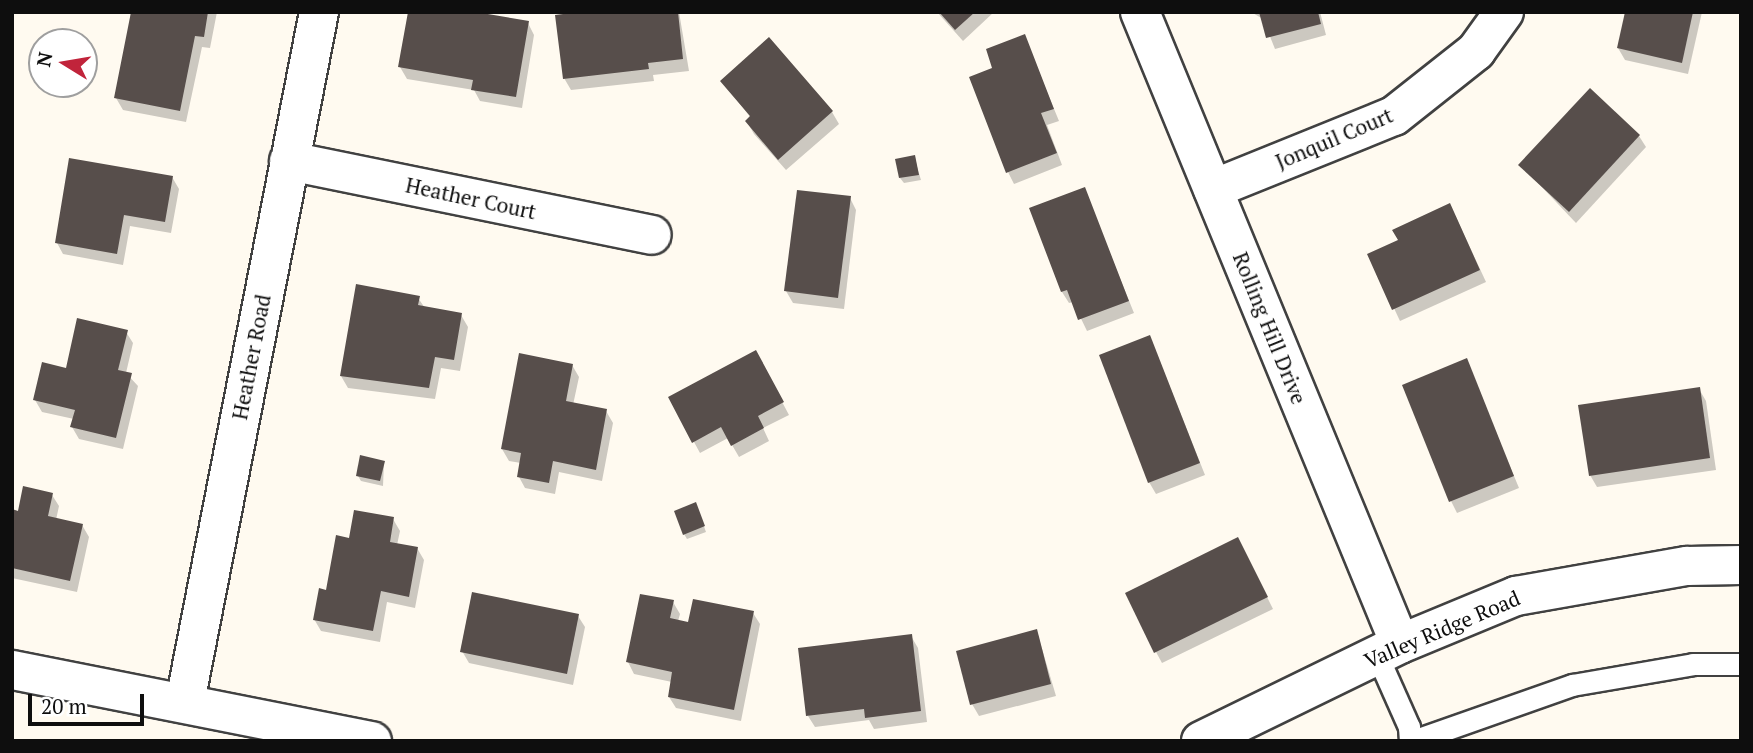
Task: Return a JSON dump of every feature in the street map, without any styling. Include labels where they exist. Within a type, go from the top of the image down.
[{"type":"street","name":"Heather Road","points":[[185,702],[319,12]]},
{"type":"street","name":"Rolling Hill Drive","points":[[1140,12],[1213,189],[1389,650]]},
{"type":"street","name":"Jonquil Court","points":[[1213,189],[1394,116],[1476,51],[1504,12]]},
{"type":"street","name":"Heather Court","points":[[289,161],[652,235]]},
{"type":"street","name":"Valley Ridge Road","points":[[1201,741],[1389,650],[1516,596],[1687,566],[1741,565]]},
{"type":"street","points":[[12,670],[372,741]]},
{"type":"lane","points":[[1389,650],[1412,741],[1572,685],[1693,664],[1741,664]]},
{"type":"building","points":[[131,12],[208,12],[204,37],[195,36],[180,111],[114,98]]},
{"type":"building","points":[[408,12],[476,12],[529,21],[516,97],[471,90],[473,80],[398,67]]},
{"type":"building","points":[[579,12],[678,12],[683,59],[648,63],[649,69],[563,79],[555,15]]},
{"type":"building","points":[[939,12],[975,12],[955,30]]},
{"type":"building","points":[[1259,12],[1318,12],[1321,24],[1266,38]]},
{"type":"building","points":[[1625,12],[1693,12],[1682,63],[1617,48]]},
{"type":"building","points":[[1025,34],[1054,109],[1041,113],[1057,153],[1006,173],[969,77],[992,68],[986,49]]},
{"type":"building","points":[[769,37],[833,111],[778,160],[745,121],[750,116],[720,81]]},
{"type":"building","points":[[1590,88],[1640,135],[1569,212],[1518,165]]},
{"type":"building","points":[[915,155],[919,175],[899,178],[895,159]]},
{"type":"building","points":[[69,158],[173,176],[165,222],[124,215],[117,254],[55,243]]},
{"type":"building","points":[[1085,187],[1129,301],[1078,320],[1067,290],[1061,292],[1029,208]]},
{"type":"building","points":[[797,190],[851,196],[838,298],[784,291]]},
{"type":"building","points":[[1450,203],[1480,270],[1392,310],[1367,254],[1398,240],[1392,230]]},
{"type":"building","points":[[356,284],[420,296],[418,305],[462,313],[454,360],[435,357],[429,388],[340,376]]},
{"type":"building","points":[[77,318],[128,330],[118,370],[132,373],[116,438],[70,427],[75,410],[33,400],[42,362],[66,368]]},
{"type":"building","points":[[1150,335],[1200,463],[1148,483],[1099,355]]},
{"type":"building","points":[[756,350],[784,402],[758,416],[764,428],[731,446],[721,427],[692,443],[668,397]]},
{"type":"building","points":[[519,353],[573,364],[566,401],[607,409],[596,470],[553,461],[549,483],[517,477],[521,453],[501,449]]},
{"type":"building","points":[[1467,358],[1514,476],[1449,502],[1402,385]]},
{"type":"building","points":[[1700,387],[1710,458],[1589,476],[1578,405]]},
{"type":"building","points":[[360,455],[385,461],[380,481],[356,476]]},
{"type":"building","points":[[23,486],[53,493],[48,516],[83,524],[70,581],[12,568],[12,509],[18,511]]},
{"type":"building","points":[[696,502],[705,526],[683,535],[674,511]]},
{"type":"building","points":[[354,510],[394,517],[390,542],[418,547],[409,597],[381,591],[373,631],[313,620],[319,588],[326,590],[336,535],[349,538]]},
{"type":"building","points":[[1238,537],[1268,597],[1154,653],[1125,593]]},
{"type":"building","points":[[472,592],[579,614],[567,674],[460,652]]},
{"type":"building","points":[[640,594],[674,600],[670,618],[688,622],[693,599],[754,611],[734,710],[668,697],[672,672],[626,662]]},
{"type":"building","points":[[1037,629],[1051,684],[970,705],[956,651]]},
{"type":"building","points":[[912,634],[921,711],[865,718],[864,709],[806,716],[798,648]]}]
